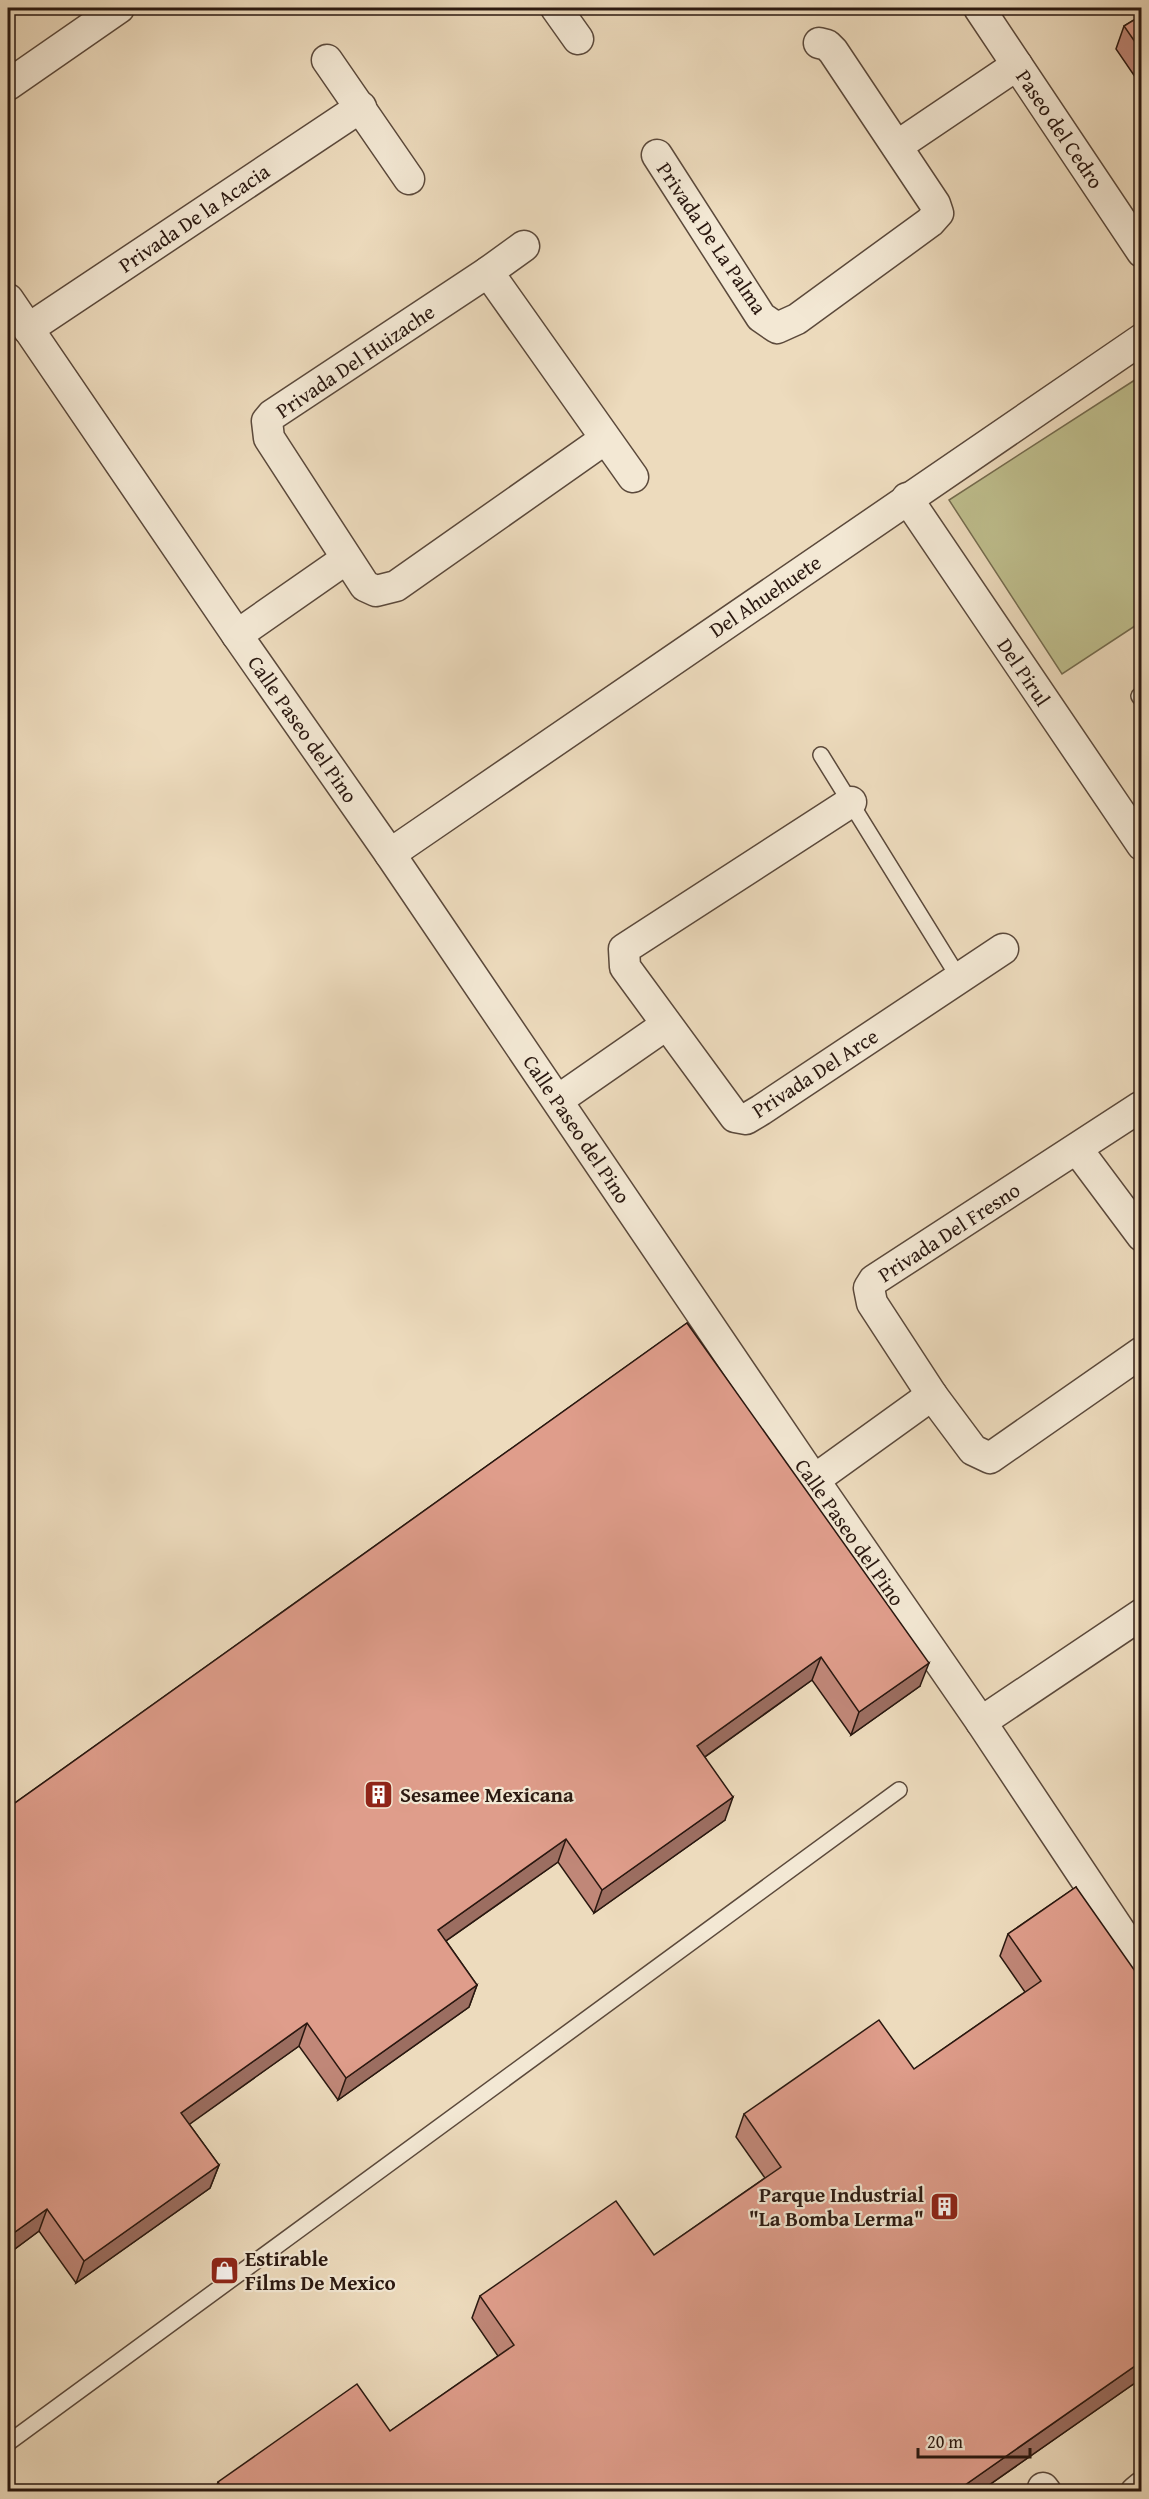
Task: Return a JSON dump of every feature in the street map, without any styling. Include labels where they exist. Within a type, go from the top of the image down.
[{"type":"street","points":[[8,85],[119,8]]},
{"type":"street","points":[[555,8],[578,39]]},
{"type":"street","name":"Paseo del Cedro","points":[[979,8],[1142,252]]},
{"type":"street","name":"Privada De La Palma","points":[[657,155],[761,317],[777,328],[796,319],[930,222],[938,213],[935,204],[833,51],[827,45],[819,43]]},
{"type":"street","points":[[327,60],[409,179]]},
{"type":"street","points":[[897,146],[1017,64]]},
{"type":"street","name":"Privada De la Acacia","points":[[28,329],[361,107]]},
{"type":"street","name":"Privada Del Huizache","points":[[524,246],[272,415],[267,421],[269,438],[364,586],[376,591],[396,586],[605,439]]},
{"type":"street","points":[[488,272],[633,477]]},
{"type":"street","name":"Calle Paseo del Pino","points":[[8,299],[558,1100],[814,1480],[981,1722],[1142,1964]]},
{"type":"street","name":"Del Ahuehuete","points":[[390,854],[1142,339]]},
{"type":"street","name":"Del Pirul","points":[[907,498],[1138,833]]},
{"type":"street","points":[[237,635],[346,558]]},
{"type":"street","name":"Privada Del Arce","points":[[852,802],[624,949],[625,967],[735,1117],[746,1119],[1003,949]]},
{"type":"street","points":[[558,1100],[666,1025]]},
{"type":"street","name":"Privada Del Fresno","points":[[1140,1107],[874,1280],[869,1288],[872,1303],[932,1395],[972,1450],[990,1458],[1142,1352]]},
{"type":"street","points":[[1077,1149],[1142,1236]]},
{"type":"street","points":[[814,1480],[932,1395]]},
{"type":"street","points":[[981,1722],[1142,1614]]},
{"type":"street","points":[[1136,2492],[1142,2487]]},
{"type":"lane","points":[[821,756],[852,802],[959,978]]},
{"type":"lane","points":[[8,2443],[899,1790]]},
{"type":"green space","points":[[1141,376],[1141,622],[1062,674],[949,500]]},
{"type":"building","points":[[1142,15],[1142,52],[1124,26]]},
{"type":"building","name":"Sesamee Mexicana","points":[[687,1323],[929,1663],[859,1712],[821,1657],[697,1746],[733,1797],[602,1890],[566,1839],[438,1930],[477,1985],[346,2078],[307,2023],[181,2113],[219,2165],[84,2261],[47,2209],[8,2237],[8,1808]]},
{"type":"building","name":"Parque Industrial \"La Bomba Lerma\"","points":[[1076,1887],[1142,1981],[1142,2361],[955,2492],[224,2492],[218,2482],[357,2384],[390,2431],[514,2345],[480,2296],[616,2201],[654,2255],[781,2167],[744,2114],[879,2020],[914,2069],[1041,1981],[1008,1934]]},
{"type":"place","name":"Sesamee Mexicana","points":[[379,1794]]},
{"type":"place","name":"Parque Industrial \"La Bomba Lerma\"","points":[[945,2206]]},
{"type":"place","name":"Estirable Films De Mexico","points":[[224,2270]]}]
